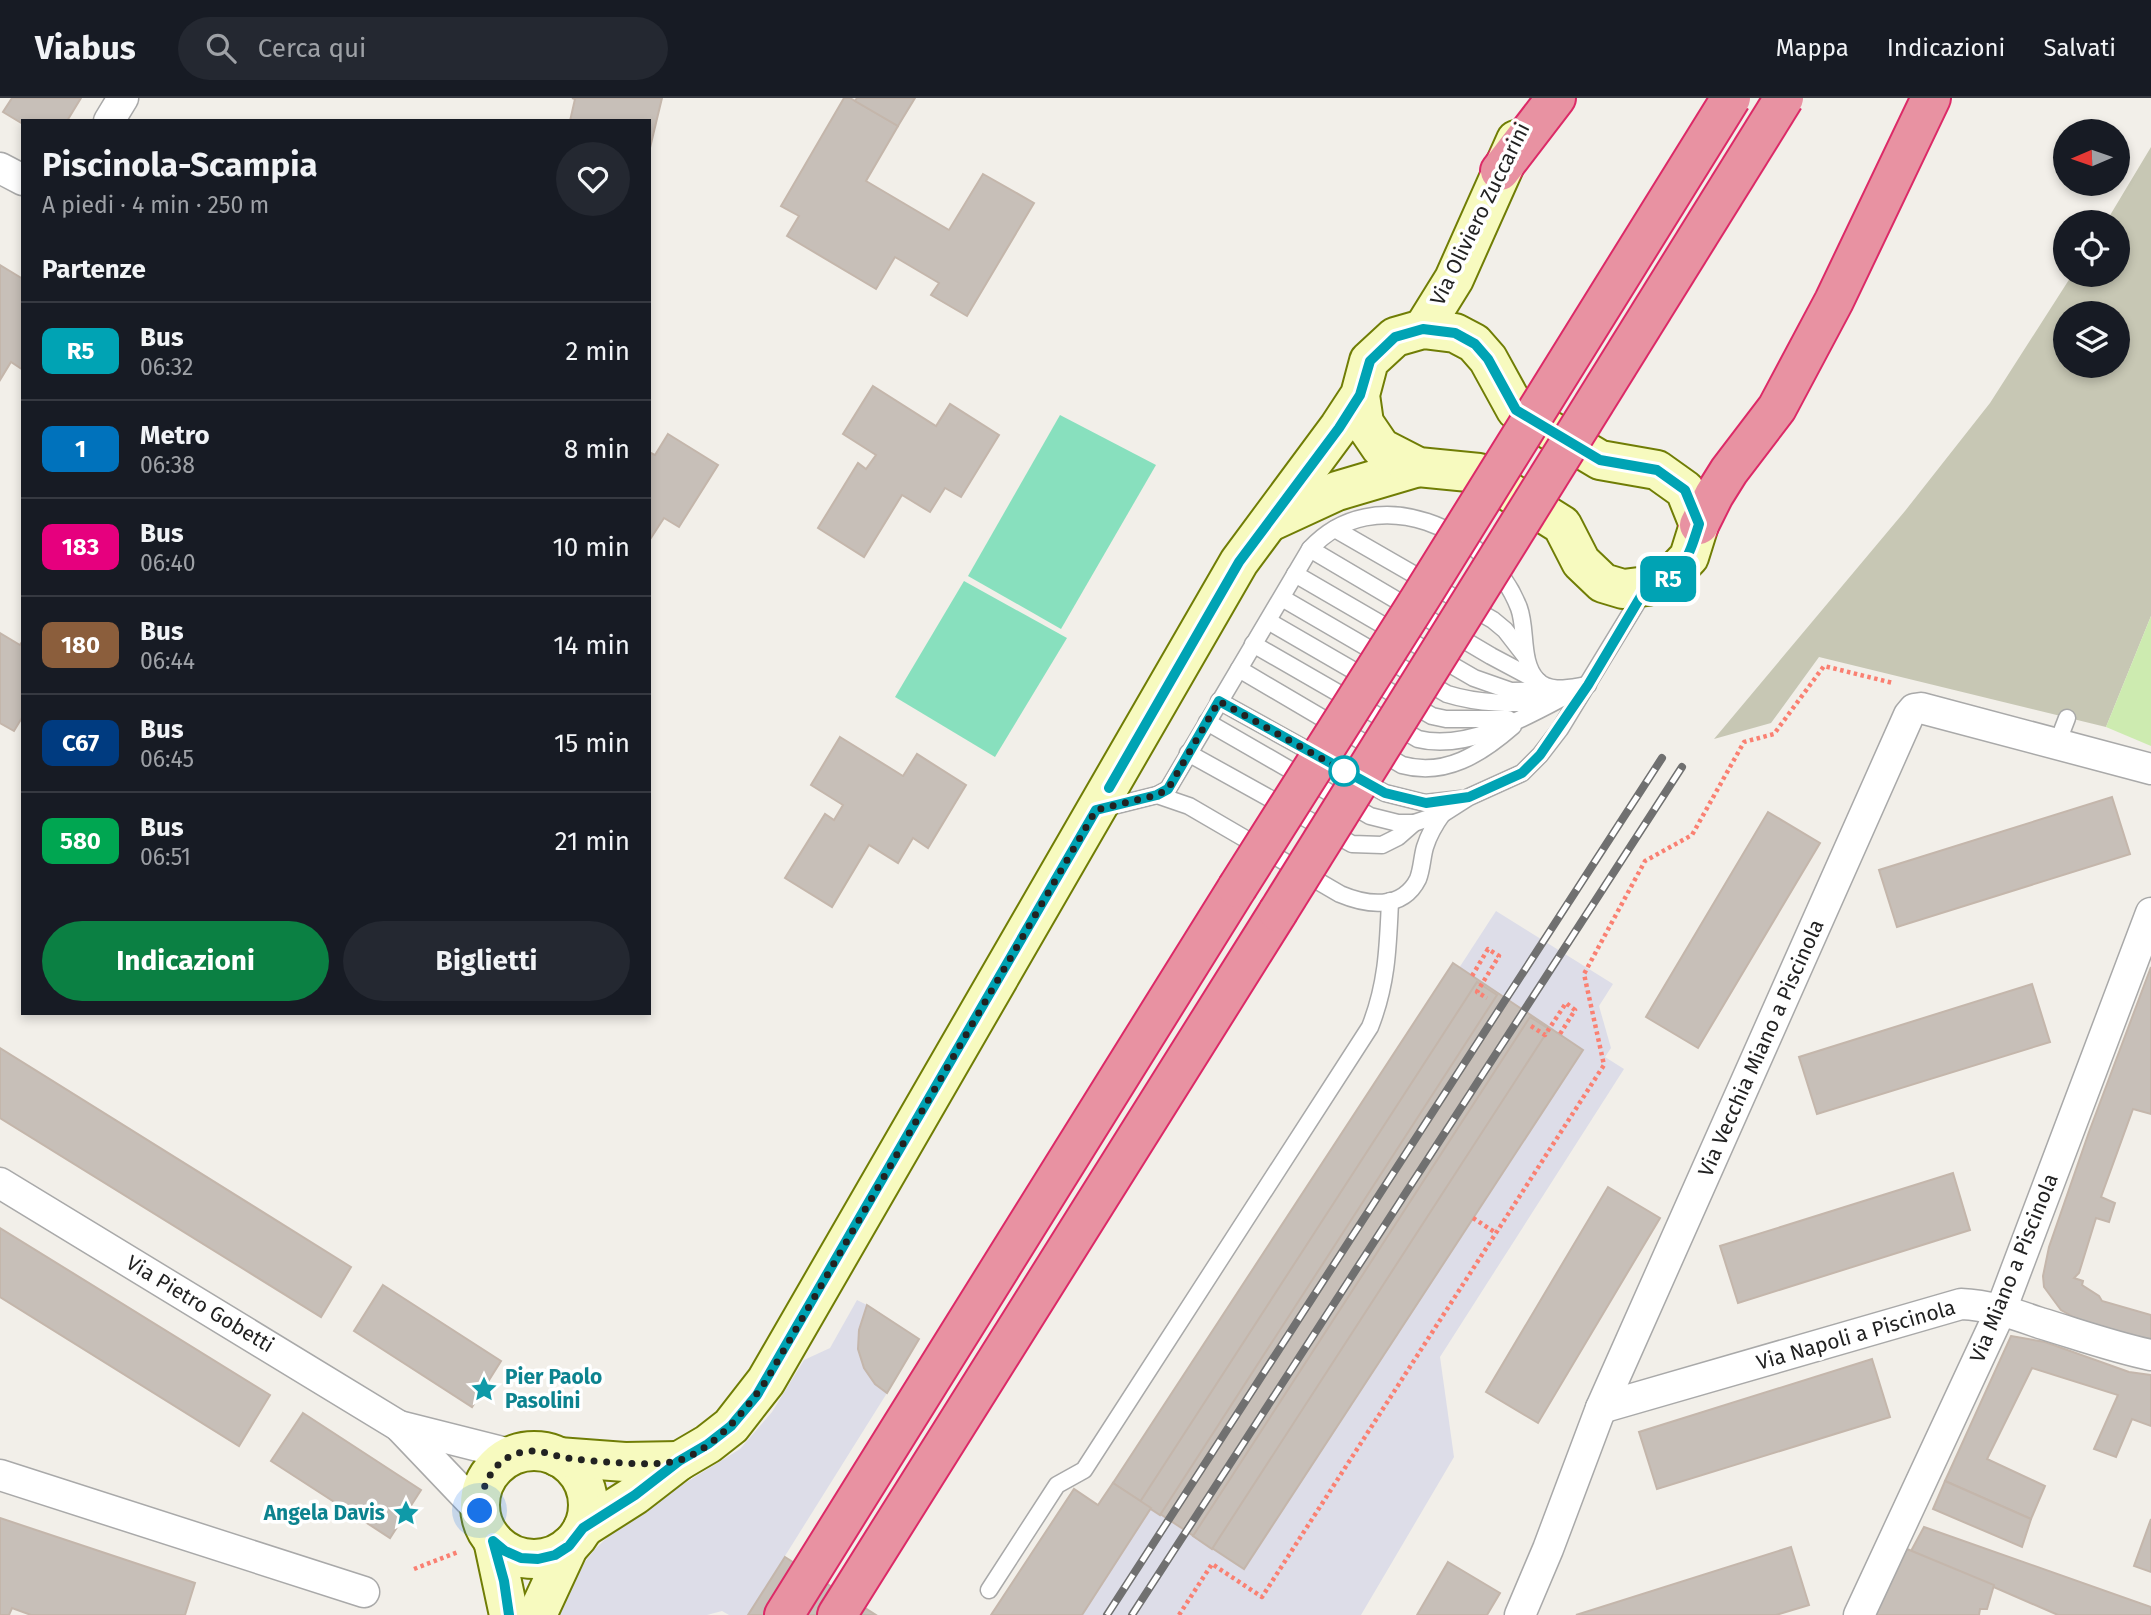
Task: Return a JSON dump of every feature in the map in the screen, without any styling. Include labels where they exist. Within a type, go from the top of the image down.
[{"type":"highway","points":[[1500,171],[1556,98]]},
{"type":"highway","points":[[784,1615],[1731,98]]},
{"type":"highway","points":[[837,1615],[1784,98]]},
{"type":"highway","points":[[1699,524],[1714,495],[1783,396],[1834,301],[1931,98]]},
{"type":"main road","name":"Via Oliviero Zuccarini","points":[[1423,329],[1454,279],[1500,171],[1536,98]]},
{"type":"main road","name":"Via Oliviero Zuccarini","points":[[477,1535],[521,1558],[538,1559],[555,1555],[679,1461],[731,1426],[766,1381],[1239,562],[1339,428],[1360,395],[1370,361],[1395,337],[1423,329],[1455,333],[1475,344],[1488,359],[1516,410],[1600,460],[1657,470],[1685,490],[1699,524],[1689,557],[1668,579],[1647,586],[1623,589],[1603,583],[1581,562],[1562,525],[1479,473],[1418,467],[1381,448],[1364,423],[1360,395]]},
{"type":"main road","name":"Via Oliviero Zuccarini","points":[[1267,524],[1337,491],[1418,467]]},
{"type":"main road","name":"Via Oliviero Zuccarini","points":[[514,1455],[536,1451],[558,1457],[625,1462],[679,1461]]},
{"type":"main road","points":[[509,1615],[504,1581],[477,1535],[481,1493],[487,1477],[499,1464],[514,1455]]},
{"type":"main road","points":[[537,1615],[588,1511],[587,1495],[581,1479],[570,1465],[558,1457]]},
{"type":"street","points":[[110,119],[123,98]]},
{"type":"street","points":[[0,168],[21,179]]},
{"type":"street","points":[[1914,709],[2062,731],[2151,769]]},
{"type":"street","name":"Via Vecchia Miano a Piscinola","points":[[1520,1615],[1601,1408],[1914,709]]},
{"type":"street","name":"Via Miano a Piscinola","points":[[1858,1615],[2001,1310],[2151,913]]},
{"type":"street","name":"Via Pietro Gobetti","points":[[0,1183],[399,1426],[514,1455]]},
{"type":"street","name":"Via Napoli a Piscinola","points":[[1601,1408],[1953,1306],[1977,1305],[2001,1310],[2126,1350],[2151,1355]]},
{"type":"street","name":"Via Pietro Gobetti","points":[[399,1426],[477,1535]]},
{"type":"street","points":[[0,1475],[364,1592]]},
{"type":"lane","points":[[1096,810],[1157,795],[1168,789],[1310,549],[1335,529],[1364,516],[1404,517],[1430,523],[1454,533],[1478,549],[1496,568],[1519,608],[1527,659],[1538,681]]},
{"type":"lane","points":[[1335,529],[1493,620],[1527,659]]},
{"type":"lane","points":[[1310,549],[1547,686],[1558,695]]},
{"type":"lane","points":[[1295,574],[1474,678],[1511,691],[1558,695]]},
{"type":"lane","points":[[1207,722],[1370,816],[1398,823],[1414,823],[1444,813],[1469,797],[1522,773],[1540,755],[1588,685],[1647,586]]},
{"type":"lane","points":[[1282,597],[1447,694],[1464,699],[1502,703],[1558,695],[1588,685]]},
{"type":"lane","points":[[1268,621],[1432,716],[1446,719],[1521,719]]},
{"type":"lane","points":[[1253,644],[1418,739],[1432,743],[1469,738],[1521,719]]},
{"type":"lane","points":[[1239,669],[1402,765],[1416,769],[1450,765],[1470,758],[1558,695]]},
{"type":"lane","points":[[1219,701],[1385,793],[1426,803],[1469,797]]},
{"type":"lane","points":[[1188,752],[1352,844],[1382,845],[1398,837],[1414,823]]},
{"type":"lane","points":[[1157,795],[1189,806],[1340,894],[1374,904],[1390,901],[1407,893],[1417,880],[1425,846],[1433,827],[1444,813]]},
{"type":"lane","points":[[989,1590],[1056,1485],[1084,1469],[1370,1027],[1380,1001],[1386,973],[1390,901]]},
{"type":"path","points":[[1179,1615],[1212,1564],[1262,1597],[1604,1066],[1584,974],[1645,861],[1692,835],[1745,742],[1774,734],[1824,666],[1904,687],[1914,709]]},
{"type":"path","points":[[1472,976],[1489,950],[1499,956],[1477,992],[1487,998]]},
{"type":"path","points":[[1531,1026],[1545,1035],[1566,1003],[1575,1010],[1560,1034]]},
{"type":"path","points":[[1473,1218],[1496,1233]]},
{"type":"path","points":[[414,1569],[477,1535]]},
{"type":"shaded area","points":[[2151,147],[2151,616],[2106,727],[1819,657],[1771,723],[1714,739],[1905,511],[1990,403],[2053,305],[2053,378],[2130,378],[2130,301],[2055,301],[2064,287],[2130,287],[2130,210],[2113,210],[2122,196],[2130,196],[2130,182]]},
{"type":"shaded area","points":[[1496,911],[1613,984],[1599,1006],[1611,1048],[1605,1057],[1624,1069],[1440,1357],[1454,1457],[1361,1615],[1082,1615],[1151,1508],[1244,1569],[1583,1050],[1459,968]]},
{"type":"shaded area","points":[[857,1300],[867,1305],[859,1330],[858,1349],[864,1368],[875,1384],[887,1393],[748,1615],[729,1615],[722,1611],[707,1615],[553,1615],[569,1582],[595,1549],[612,1533],[643,1509],[740,1449],[772,1412],[804,1360],[830,1348]]},
{"type":"green space","points":[[1060,415],[1156,465],[1061,629],[968,576]]},
{"type":"green space","points":[[964,581],[1067,638],[995,757],[895,697]]},
{"type":"green space","points":[[2151,616],[2151,746],[2106,727]]},
{"type":"building","points":[[12,98],[81,98],[68,119],[21,119],[21,123],[3,112]]},
{"type":"building","points":[[572,98],[662,98],[651,144],[651,119],[570,119],[575,99]]},
{"type":"building","points":[[844,98],[850,98],[898,126],[866,181],[949,230],[983,174],[1034,203],[967,316],[931,295],[939,283],[895,257],[876,289],[787,236],[799,216],[781,206]]},
{"type":"building","points":[[857,98],[915,98],[898,126],[855,101]]},
{"type":"building","points":[[0,265],[21,278],[21,369],[11,362],[0,380]]},
{"type":"building","points":[[873,386],[936,426],[950,404],[999,435],[961,497],[945,488],[930,512],[902,495],[864,557],[818,528],[858,463],[866,469],[876,455],[843,434]]},
{"type":"building","points":[[668,434],[718,465],[679,527],[664,518],[651,538],[651,453],[655,455]]},
{"type":"building","points":[[0,633],[21,643],[21,719],[14,731],[0,723]]},
{"type":"building","points":[[840,737],[903,776],[917,754],[966,785],[928,848],[913,838],[898,863],[869,845],[832,907],[785,878],[825,814],[834,820],[843,805],[811,785]]},
{"type":"building","points":[[2112,797],[2130,854],[1897,927],[1879,870]]},
{"type":"building","points":[[1768,812],[1820,843],[1698,1048],[1646,1017]]},
{"type":"building","points":[[1453,963],[1583,1050],[1244,1569],[1113,1483]]},
{"type":"building","points":[[2151,967],[2151,1114],[2133,1109],[2101,1197],[2115,1203],[2109,1222],[2096,1218],[2079,1273],[2074,1278],[2083,1281],[2082,1285],[2102,1301],[2151,1315],[2151,1342],[2086,1324],[2061,1310],[2044,1287],[2043,1276],[2049,1247],[2089,1132]]},
{"type":"building","points":[[1477,982],[1497,995],[1160,1515],[1140,1502]]},
{"type":"building","points":[[2032,984],[2050,1042],[1817,1114],[1799,1057]]},
{"type":"building","points":[[1530,1017],[1549,1029],[1212,1549],[1193,1536]]},
{"type":"building","points":[[0,1048],[351,1267],[321,1317],[0,1118]]},
{"type":"building","points":[[1953,1173],[1970,1230],[1738,1303],[1720,1246]]},
{"type":"building","points":[[1608,1187],[1660,1218],[1538,1423],[1486,1392]]},
{"type":"building","points":[[0,1228],[270,1395],[239,1446],[0,1297]]},
{"type":"building","points":[[383,1285],[501,1361],[472,1407],[354,1331]]},
{"type":"building","points":[[867,1305],[919,1339],[887,1393],[875,1384],[864,1368],[858,1349],[859,1330]]},
{"type":"building","points":[[2011,1336],[2045,1342],[2129,1372],[2151,1375],[2151,1426],[2132,1419],[2116,1457],[2094,1449],[2118,1395],[2032,1368],[1987,1459],[2045,1486],[2031,1519],[1945,1481]]},
{"type":"building","points":[[1872,1359],[1890,1417],[1657,1489],[1639,1432]]},
{"type":"building","points":[[303,1413],[421,1490],[390,1538],[271,1461]]},
{"type":"building","points":[[1945,1481],[2031,1519],[2022,1547],[1933,1509]]},
{"type":"building","points":[[1113,1483],[1151,1508],[1082,1615],[991,1615],[1074,1489],[1098,1505]]},
{"type":"building","points":[[0,1518],[195,1583],[185,1615],[31,1615],[12,1608],[9,1615],[0,1615]]},
{"type":"building","points":[[2151,1519],[2151,1572],[2134,1566]]},
{"type":"building","points":[[1924,1527],[2151,1607],[2151,1615],[2058,1615],[1911,1551]]},
{"type":"building","points":[[1791,1547],[1809,1605],[1776,1615],[1576,1615]]},
{"type":"building","points":[[1907,1549],[1994,1585],[1987,1609],[1980,1609],[1979,1615],[1876,1615]]},
{"type":"building","points":[[785,1557],[876,1615],[748,1615]]},
{"type":"building","points":[[1448,1562],[1500,1593],[1487,1615],[1417,1615]]},
{"type":"railway","points":[[1107,1615],[1662,758]]},
{"type":"railway","points":[[1132,1615],[1682,767]]},
{"type":"bus line","name":"R5","points":[[509,1615],[504,1581],[493,1541],[505,1551],[521,1558],[538,1559],[555,1555],[569,1546],[583,1528],[635,1495],[731,1426],[757,1395],[1096,810],[1157,795],[1168,789],[1219,701],[1398,798],[1426,803],[1469,797],[1522,773],[1560,729],[1647,586],[1668,579],[1689,557],[1699,524],[1685,490],[1657,470],[1600,460],[1516,410],[1488,359],[1475,344],[1455,333],[1423,329],[1395,337],[1370,361],[1360,395],[1339,428],[1239,562],[1109,788]]},
{"type":"place","name":"Pier Paolo Pasolini","points":[[484,1389]]},
{"type":"place","name":"Angela Davis","points":[[406,1513]]},
{"type":"route","points":[[480,1511],[481,1493],[487,1477],[499,1464],[514,1455],[529,1451],[595,1461],[679,1461],[731,1426],[766,1381],[1096,810],[1157,795],[1168,789],[1219,701],[1344,771]]}]
